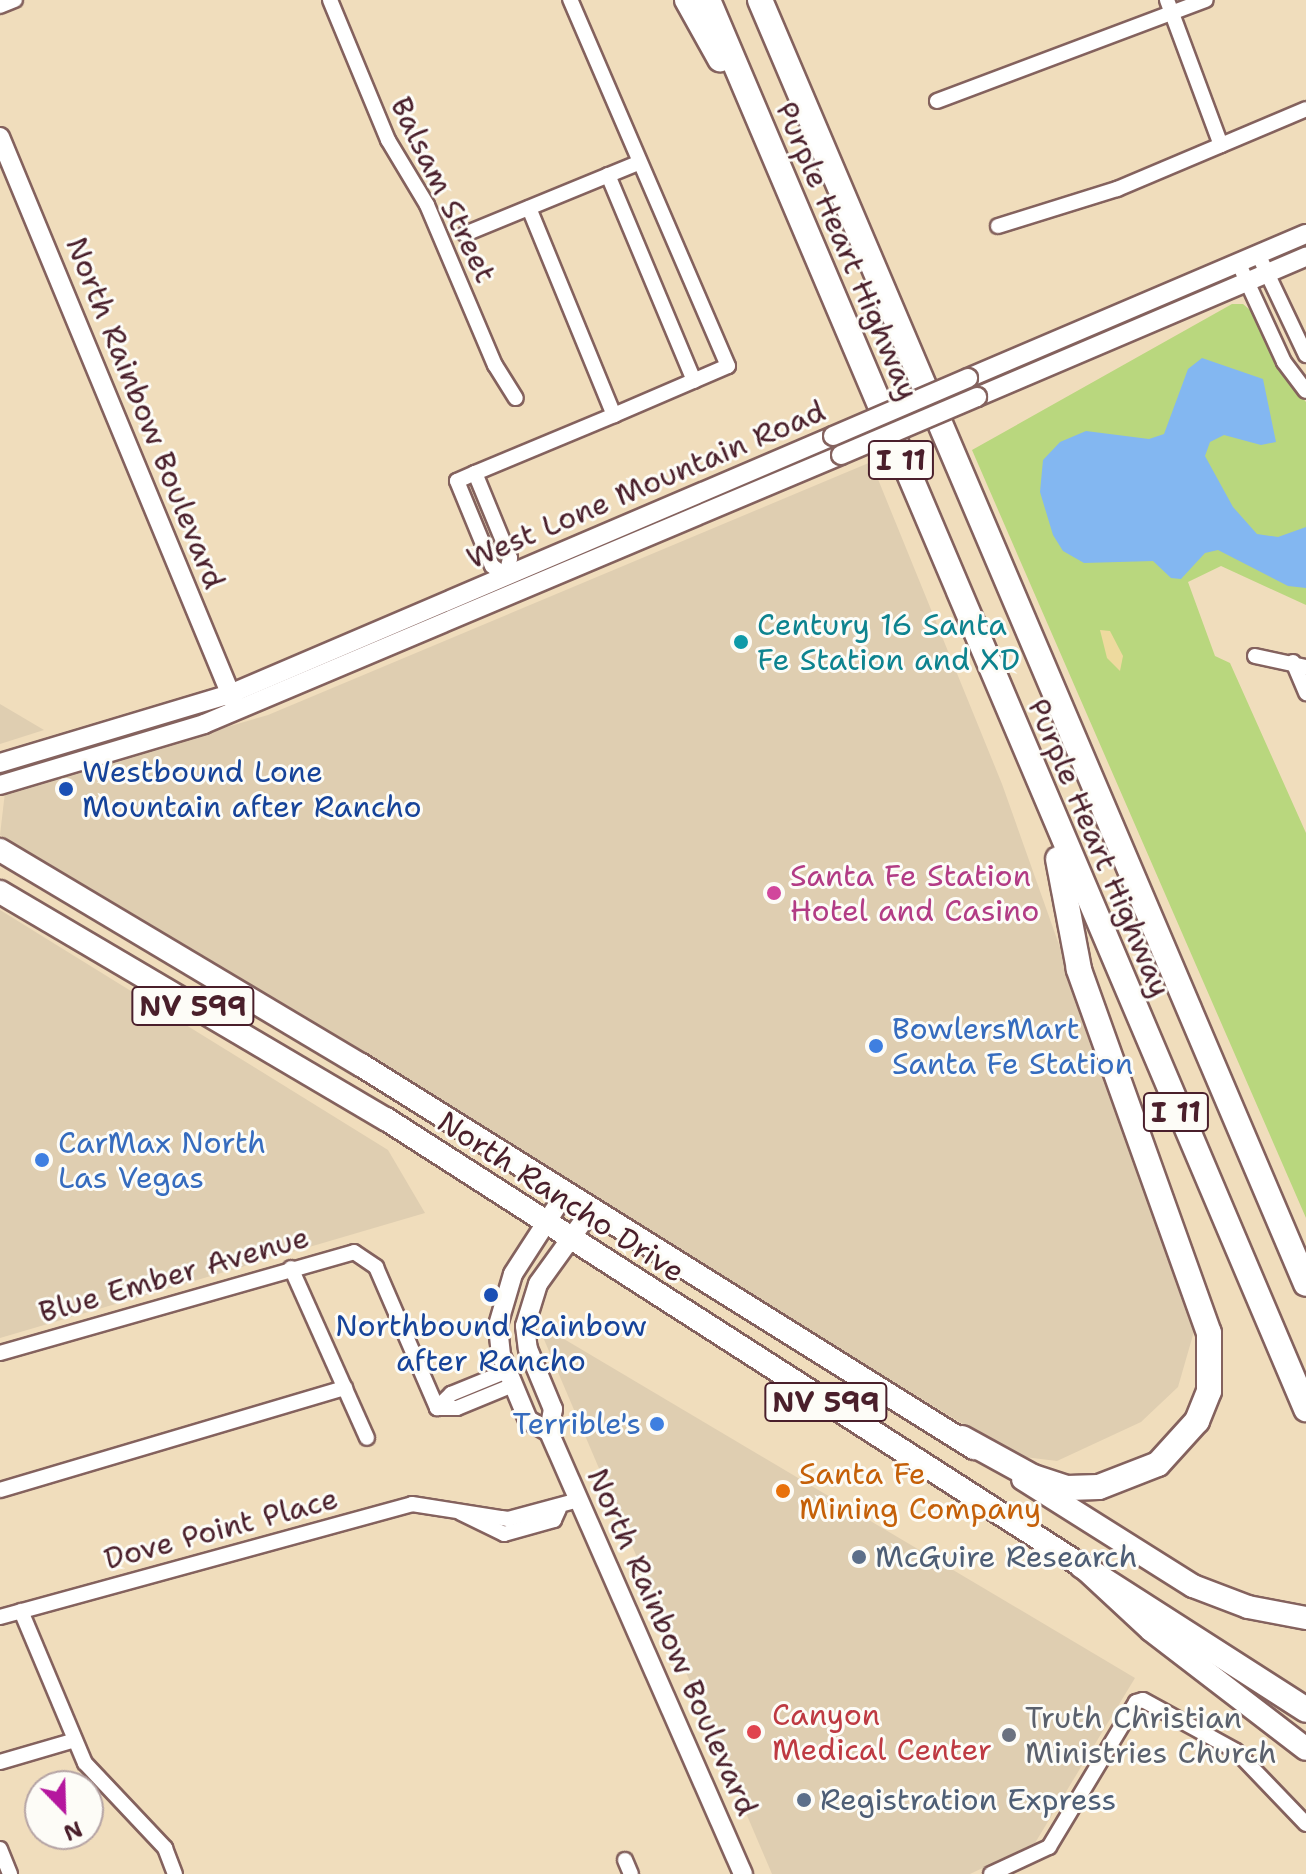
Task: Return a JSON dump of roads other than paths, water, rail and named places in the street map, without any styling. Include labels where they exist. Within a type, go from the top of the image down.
[{"type":"highway","points":[[687,0],[752,107]]},
{"type":"highway","name":"Purple Heart Highway","points":[[708,0],[1050,813],[1306,1409]]},
{"type":"highway","name":"Purple Heart Highway","points":[[760,0],[1306,1284]]},
{"type":"highway","points":[[962,1438],[1033,1477],[1067,1488],[1099,1487],[1158,1464],[1197,1421],[1209,1391],[1209,1333],[1079,969],[1050,813]]},
{"type":"highway","points":[[1082,1566],[1306,1710]]},
{"type":"main road","name":"North Rainbow Boulevard","points":[[0,137],[234,702]]},
{"type":"main road","name":"West Lone Mountain Road","points":[[0,785],[234,702],[305,662],[1306,234]]},
{"type":"main road","name":"West Lone Mountain Road","points":[[0,763],[312,680],[1306,257]]},
{"type":"main road","points":[[506,576],[513,594]]},
{"type":"main road","points":[[467,592],[475,611]]},
{"type":"main road","points":[[408,618],[415,636]]},
{"type":"main road","points":[[331,651],[338,669]]},
{"type":"main road","points":[[305,662],[312,680]]},
{"type":"main road","name":"North Rancho Drive","points":[[0,850],[566,1192],[962,1438],[1193,1586],[1248,1607],[1306,1618]]},
{"type":"main road","name":"North Rancho Drive","points":[[0,892],[386,1119],[1082,1566],[1151,1630],[1306,1749]]},
{"type":"main road","points":[[185,1001],[214,977]]},
{"type":"main road","name":"North Rainbow Boulevard","points":[[549,1432],[528,1420],[510,1378],[498,1325],[502,1300],[566,1192]]},
{"type":"main road","name":"North Rainbow Boulevard","points":[[592,1209],[538,1284],[525,1326],[528,1349],[553,1409],[549,1432],[743,1874]]},
{"type":"street","points":[[0,6],[15,0]]},
{"type":"street","name":"Balsam Street","points":[[330,0],[388,140],[427,205],[495,365],[516,398]]},
{"type":"street","points":[[475,473],[510,558],[506,576],[492,566],[457,481],[475,473],[614,415],[728,366],[647,171],[638,163],[570,0]]},
{"type":"street","points":[[937,101],[1170,7],[1206,0]]},
{"type":"street","points":[[1170,7],[1221,145]]},
{"type":"street","points":[[998,226],[1117,189],[1306,109]]},
{"type":"street","points":[[465,234],[638,163]]},
{"type":"street","points":[[608,175],[694,381]]},
{"type":"street","points":[[529,208],[614,415]]},
{"type":"street","points":[[1258,254],[1306,355]]},
{"type":"street","points":[[1238,262],[1284,362],[1306,391]]},
{"type":"street","points":[[1255,656],[1300,665],[1306,693]]},
{"type":"street","name":"Blue Ember Avenue","points":[[0,1353],[342,1253],[363,1254],[376,1267],[437,1408],[451,1394],[510,1378]]},
{"type":"street","points":[[291,1268],[367,1438]]},
{"type":"street","points":[[0,1490],[345,1388]]},
{"type":"street","name":"Dove Point Place","points":[[0,1617],[412,1504],[457,1510],[504,1534],[554,1520],[559,1509],[579,1500]]},
{"type":"street","points":[[21,1611],[85,1763],[165,1848],[175,1874]]},
{"type":"street","points":[[991,1874],[1049,1847],[1136,1702],[1143,1700],[1226,1743],[1306,1824]]},
{"type":"street","points":[[0,1762],[75,1740]]},
{"type":"street","points":[[0,1849],[10,1874]]},
{"type":"water","points":[[1202,358],[1263,379],[1276,442],[1261,445],[1224,435],[1210,442],[1205,456],[1233,507],[1257,534],[1278,537],[1306,527],[1306,588],[1288,586],[1218,550],[1205,553],[1181,579],[1171,578],[1153,561],[1084,563],[1063,551],[1053,535],[1040,492],[1043,460],[1060,442],[1086,431],[1149,439],[1164,434],[1188,369]]},
{"type":"place","name":"Century 16 Santa Fe Station and XD","points":[[741,642]]},
{"type":"place","name":"Westbound Lone Mountain after Rancho","points":[[66,789]]},
{"type":"place","name":"Santa Fe Station Hotel and Casino","points":[[774,893]]},
{"type":"place","name":"BowlersMart Santa Fe Station","points":[[876,1046]]},
{"type":"place","name":"CarMax North Las Vegas","points":[[42,1160]]},
{"type":"place","name":"Northbound Rainbow after Rancho","points":[[491,1295]]},
{"type":"place","name":"Terrible's","points":[[657,1424]]},
{"type":"place","name":"Santa Fe Mining Company","points":[[783,1491]]},
{"type":"place","name":"McGuire Research","points":[[859,1557]]},
{"type":"place","name":"Canyon Medical Center","points":[[754,1732]]},
{"type":"place","name":"Truth Christian Ministries Church","points":[[1009,1735]]},
{"type":"place","name":"Registration Express","points":[[804,1800]]}]
